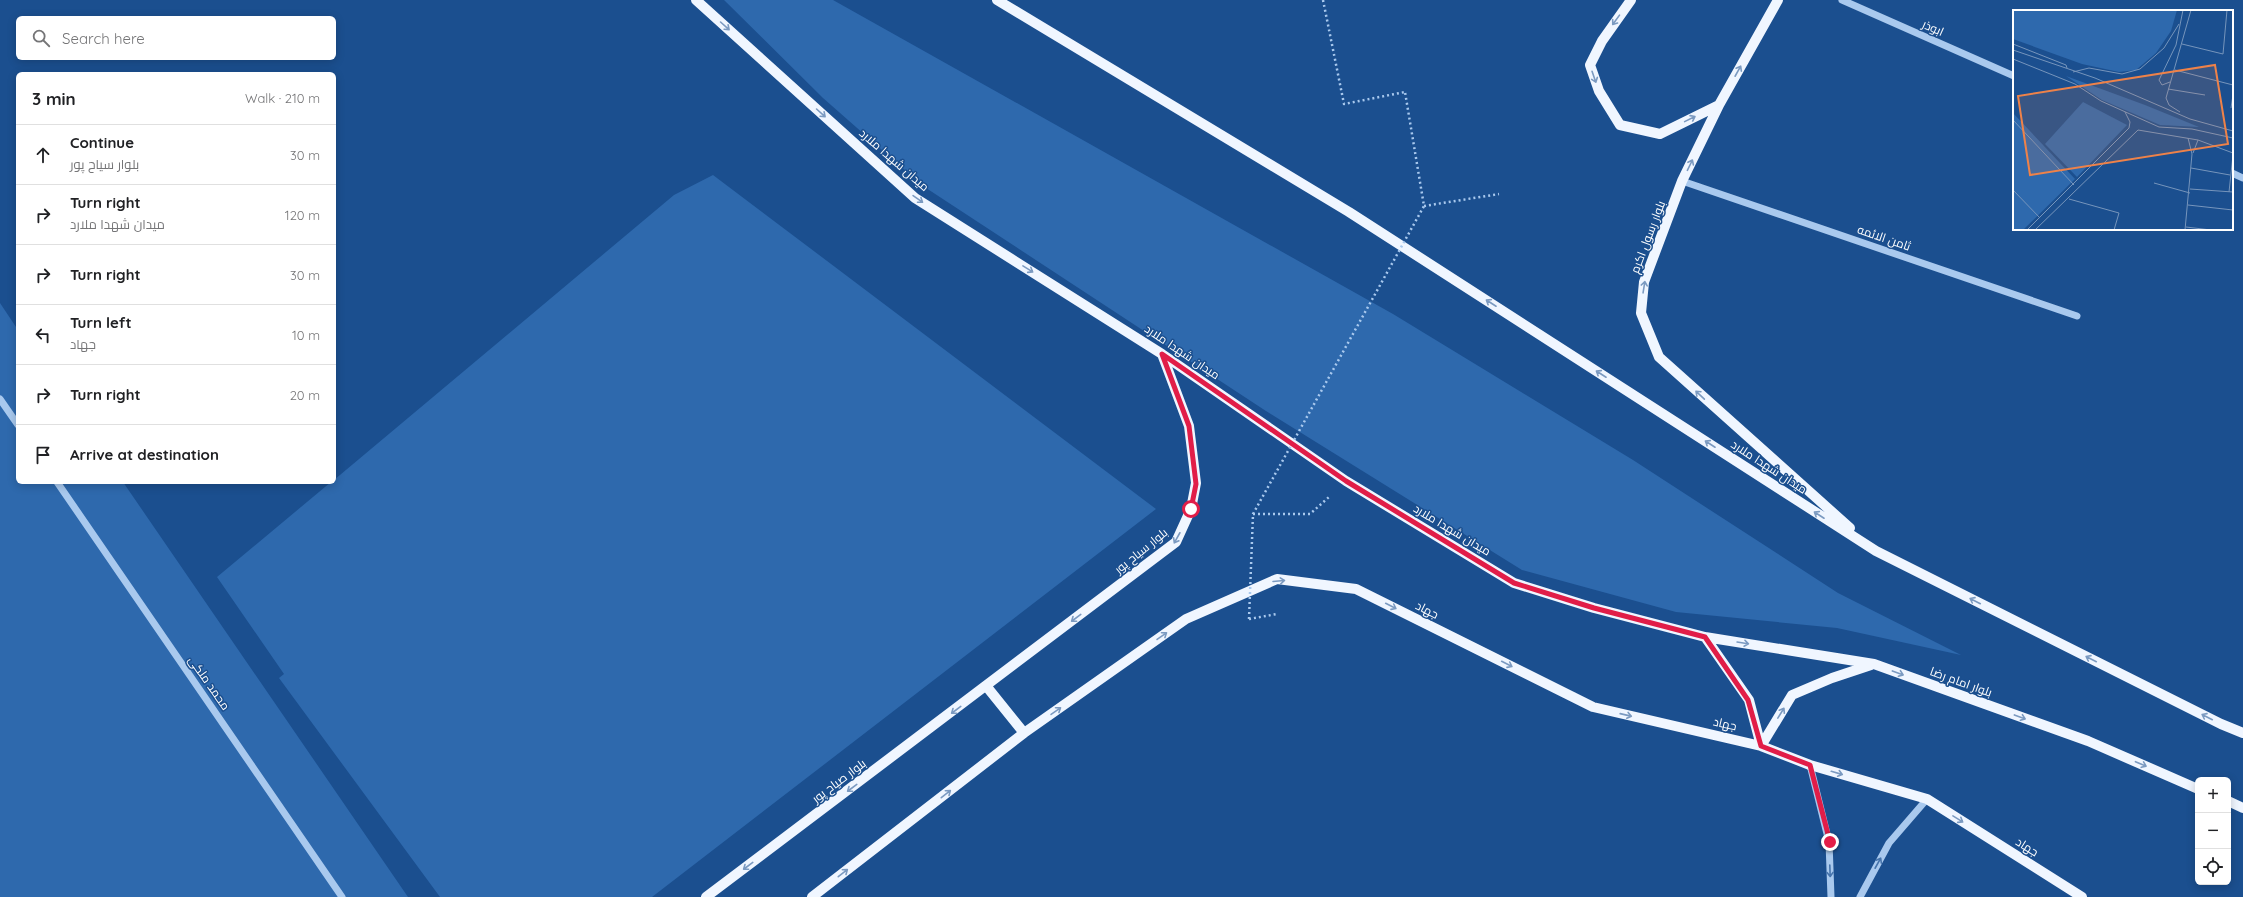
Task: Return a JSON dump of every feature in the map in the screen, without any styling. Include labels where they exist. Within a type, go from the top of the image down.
[{"type":"main road","name":"میدان شهدا ملارد","points":[[696,0],[915,198],[1162,354],[1346,481],[1514,583],[1594,608],[1705,637]]},
{"type":"main road","name":"میدان شهدا ملارد","points":[[997,0],[1349,212],[1876,551]]},
{"type":"main road","points":[[1631,0],[1602,41],[1590,65],[1599,91],[1620,125],[1660,134],[1719,105]]},
{"type":"main road","name":"بلوار رسول اکرم","points":[[1778,0],[1719,105],[1682,181],[1644,282],[1641,313],[1659,357],[1876,551]]},
{"type":"main road","name":"بلوار سیاح پور","points":[[987,686],[1176,542],[1191,509],[1196,484],[1189,426],[1162,354]]},
{"type":"main road","points":[[1876,551],[2207,717],[2243,733]]},
{"type":"main road","name":"جهاد","points":[[1024,733],[1186,619],[1277,579],[1356,589],[1593,708],[1761,746],[1810,765],[1927,799],[2082,897]]},
{"type":"main road","points":[[1705,637],[1748,700],[1761,746]]},
{"type":"main road","name":"بلوار امام رضا","points":[[1705,637],[1874,664],[2088,742],[2195,787]]},
{"type":"main road","points":[[1761,746],[1792,695],[1832,678],[1874,664]]},
{"type":"main road","points":[[812,897],[1024,733],[987,686]]},
{"type":"main road","name":"بلوار صیاح پور","points":[[706,897],[987,686]]},
{"type":"main road","points":[[2231,802],[2243,808]]},
{"type":"street","name":"ابوذر","points":[[1842,0],[2013,76]]},
{"type":"street","points":[[2233,173],[2243,178]]},
{"type":"street","name":"ثامن الائمه","points":[[1682,181],[2077,316]]},
{"type":"street","points":[[0,399],[16,422]]},
{"type":"street","name":"محمد ملکی","points":[[58,484],[342,897]]},
{"type":"street","points":[[1810,765],[1830,842],[1831,897]]},
{"type":"street","points":[[1860,897],[1889,843],[1927,799]]},
{"type":"path","points":[[1277,614],[1249,619],[1252,514],[1424,206],[1405,92],[1344,104],[1323,0]]},
{"type":"path","points":[[1424,206],[1499,194]]},
{"type":"path","points":[[1252,514],[1310,514]]},
{"type":"shaded area","points":[[724,0],[833,0],[1393,314],[1633,460],[1838,593],[1961,655],[1837,628],[1676,612],[1522,570],[1266,411],[923,186],[823,98]]},
{"type":"shaded area","points":[[713,175],[1156,509],[652,897],[440,897],[279,678],[284,674],[217,577],[329,484],[336,484],[336,478],[674,195]]},
{"type":"shaded area","points":[[0,303],[16,327],[16,484],[124,484],[408,897],[0,897]]},
{"type":"route","points":[[1191,509],[1196,484],[1189,426],[1162,354],[1346,481],[1514,583],[1594,608],[1705,637],[1748,700],[1761,746],[1810,765],[1830,842]]}]
